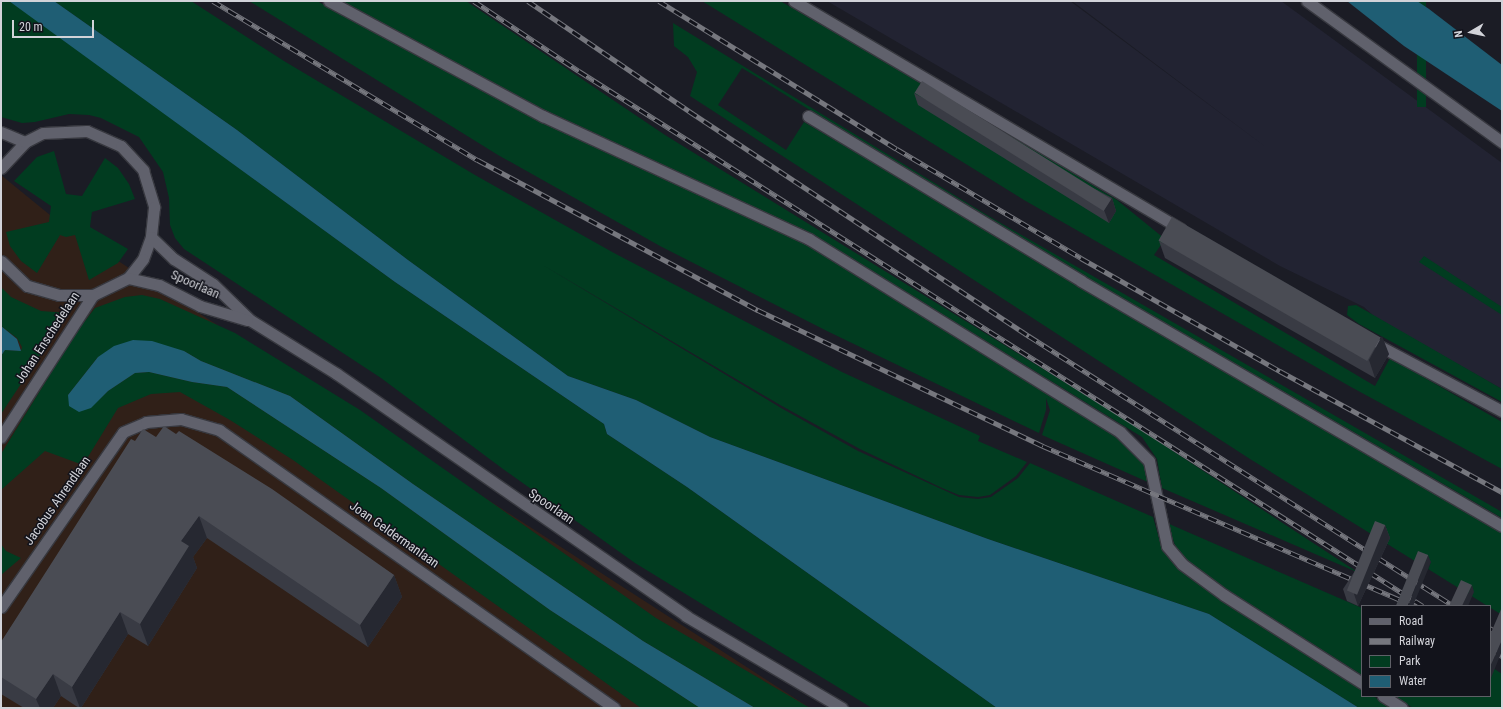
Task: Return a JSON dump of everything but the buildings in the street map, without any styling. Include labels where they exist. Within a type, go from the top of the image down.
[{"type":"main road","points":[[329,1],[543,116],[809,239],[1120,432],[1149,462],[1167,546],[1182,564],[1224,595],[1361,682]]},
{"type":"main road","points":[[794,1],[1192,236]]},
{"type":"main road","points":[[1307,1],[1502,142]]},
{"type":"main road","points":[[808,116],[1095,289],[1502,526]]},
{"type":"main road","points":[[1,168],[25,142],[43,133],[87,131],[121,146],[143,170],[154,207],[151,237],[143,259],[128,278],[93,294],[59,295],[27,286],[1,261]]},
{"type":"main road","points":[[1,132],[25,142]]},
{"type":"main road","name":"Spoorlaan","points":[[151,237],[174,259],[213,284],[250,320],[337,374],[686,616],[842,708]]},
{"type":"main road","name":"Spoorlaan","points":[[128,278],[159,285],[200,306],[250,320]]},
{"type":"main road","name":"Johan Enschedelaan","points":[[1,437],[93,294]]},
{"type":"main road","points":[[1364,337],[1502,411]]},
{"type":"main road","name":"Joan Geldermanlaan","points":[[146,422],[181,419],[219,430],[614,708]]},
{"type":"main road","name":"Jacobus Ahrendlaan","points":[[1,607],[123,432],[146,422]]},
{"type":"main road","points":[[1385,697],[1402,708]]},
{"type":"shaded area","points":[[827,1],[1070,1],[1267,148],[1072,1],[1281,1],[1502,163],[1502,389],[1376,318],[1364,307],[1280,266]]},
{"type":"shaded area","points":[[1,175],[61,224],[810,708],[1,708]]},
{"type":"green space","points":[[1,1],[9,1],[17,6],[395,282],[604,424],[607,434],[687,487],[997,708],[872,708],[635,563],[503,469],[381,378],[184,249],[175,238],[170,225],[169,198],[163,172],[139,137],[101,118],[89,115],[69,114],[35,122],[22,123],[1,117]]},
{"type":"green space","points":[[54,1],[191,1],[284,61],[475,175],[614,253],[842,372],[980,436],[978,441],[1027,462],[1016,476],[990,495],[978,497],[959,495],[860,449],[782,406],[541,264],[781,408],[858,451],[959,497],[978,499],[991,497],[1018,478],[1030,463],[1153,517],[1162,549],[1182,570],[1361,688],[1361,697],[1375,697],[1392,708],[1359,708],[1209,614],[988,539],[710,437],[636,400],[568,376],[408,260],[237,130]]},
{"type":"green space","points":[[249,1],[317,1],[531,117],[783,232],[841,262],[1112,430],[1144,458],[1150,483],[1042,435],[1050,410],[1046,398],[1046,410],[1039,433],[829,332],[660,246],[498,155]]},
{"type":"green space","points":[[341,1],[466,1],[665,135],[1124,419],[1359,573],[1162,488],[1157,459],[1142,437],[814,235],[498,88]]},
{"type":"green space","points":[[702,1],[780,1],[908,74],[1117,200],[1165,239],[1154,255],[1375,386],[1390,358],[1502,422],[1502,469],[1351,387],[1024,200]]},
{"type":"green space","points":[[1417,1],[1426,1],[1426,107],[1417,107]]},
{"type":"green space","points":[[673,23],[987,215],[1502,512],[1502,518],[986,219],[742,68],[718,105],[786,150],[804,122],[1502,532],[1502,615],[1491,608],[1491,605],[1486,605],[1428,569],[1431,562],[1418,563],[1250,459],[690,96],[697,72],[688,57],[674,46]]},
{"type":"green space","points":[[54,151],[66,194],[82,196],[105,158],[118,168],[129,184],[135,199],[92,212],[90,227],[128,249],[118,263],[89,280],[75,235],[66,237],[60,235],[37,273],[21,261],[10,246],[6,232],[49,222],[51,206],[14,181],[37,157]]},
{"type":"green space","points":[[1424,256],[1502,307],[1502,315],[1419,262]]},
{"type":"green space","points":[[1,287],[11,297],[41,311],[68,313],[1,414],[1,356],[5,350],[21,351],[22,347],[17,338],[1,326]]},
{"type":"green space","points":[[142,295],[160,299],[235,333],[360,410],[656,618],[810,708],[755,708],[643,641],[413,484],[290,396],[201,361],[184,351],[98,357],[68,395],[90,408],[108,391],[135,373],[149,372],[192,382],[227,387],[381,488],[550,610],[700,708],[641,708],[293,460],[230,420],[180,392],[151,394],[118,408],[83,465],[45,451],[1,490],[1,454],[75,334],[95,308],[125,297]]},
{"type":"green space","points":[[1356,305],[1502,389],[1502,402],[1359,324],[1347,315],[1348,306]]},
{"type":"green space","points":[[1167,523],[1361,608],[1361,674],[1217,583],[1186,560],[1175,545]]},
{"type":"green space","points":[[1,544],[6,551],[21,558],[1,575]]},
{"type":"green space","points":[[1491,667],[1502,674],[1502,708],[1413,708],[1396,697],[1491,697]]},
{"type":"water","points":[[9,1],[54,1],[237,130],[408,260],[568,376],[636,400],[710,437],[988,539],[1209,614],[1359,708],[997,708],[687,487],[607,434],[604,424],[395,282]]},
{"type":"water","points":[[1347,1],[1417,1],[1429,9],[1502,65],[1502,111],[1404,46]]},
{"type":"water","points":[[1,326],[17,339],[21,351],[5,350],[1,356]]},
{"type":"water","points":[[133,340],[152,341],[184,351],[201,361],[290,396],[413,484],[643,641],[755,708],[700,708],[550,610],[381,488],[227,387],[192,382],[149,372],[135,373],[108,391],[91,408],[79,412],[69,406],[68,395],[98,357],[114,346]]},
{"type":"railway","points":[[213,1],[478,160],[758,310],[1043,446],[1412,605]]},
{"type":"railway","points":[[474,1],[579,71],[1421,605]]},
{"type":"railway","points":[[528,1],[689,111],[1029,336],[1452,605]]},
{"type":"railway","points":[[659,1],[897,149],[1081,258],[1280,371],[1502,492]]},
{"type":"railway","points":[[1491,629],[1502,636]]},
{"type":"railway","points":[[1491,650],[1502,656]]}]
